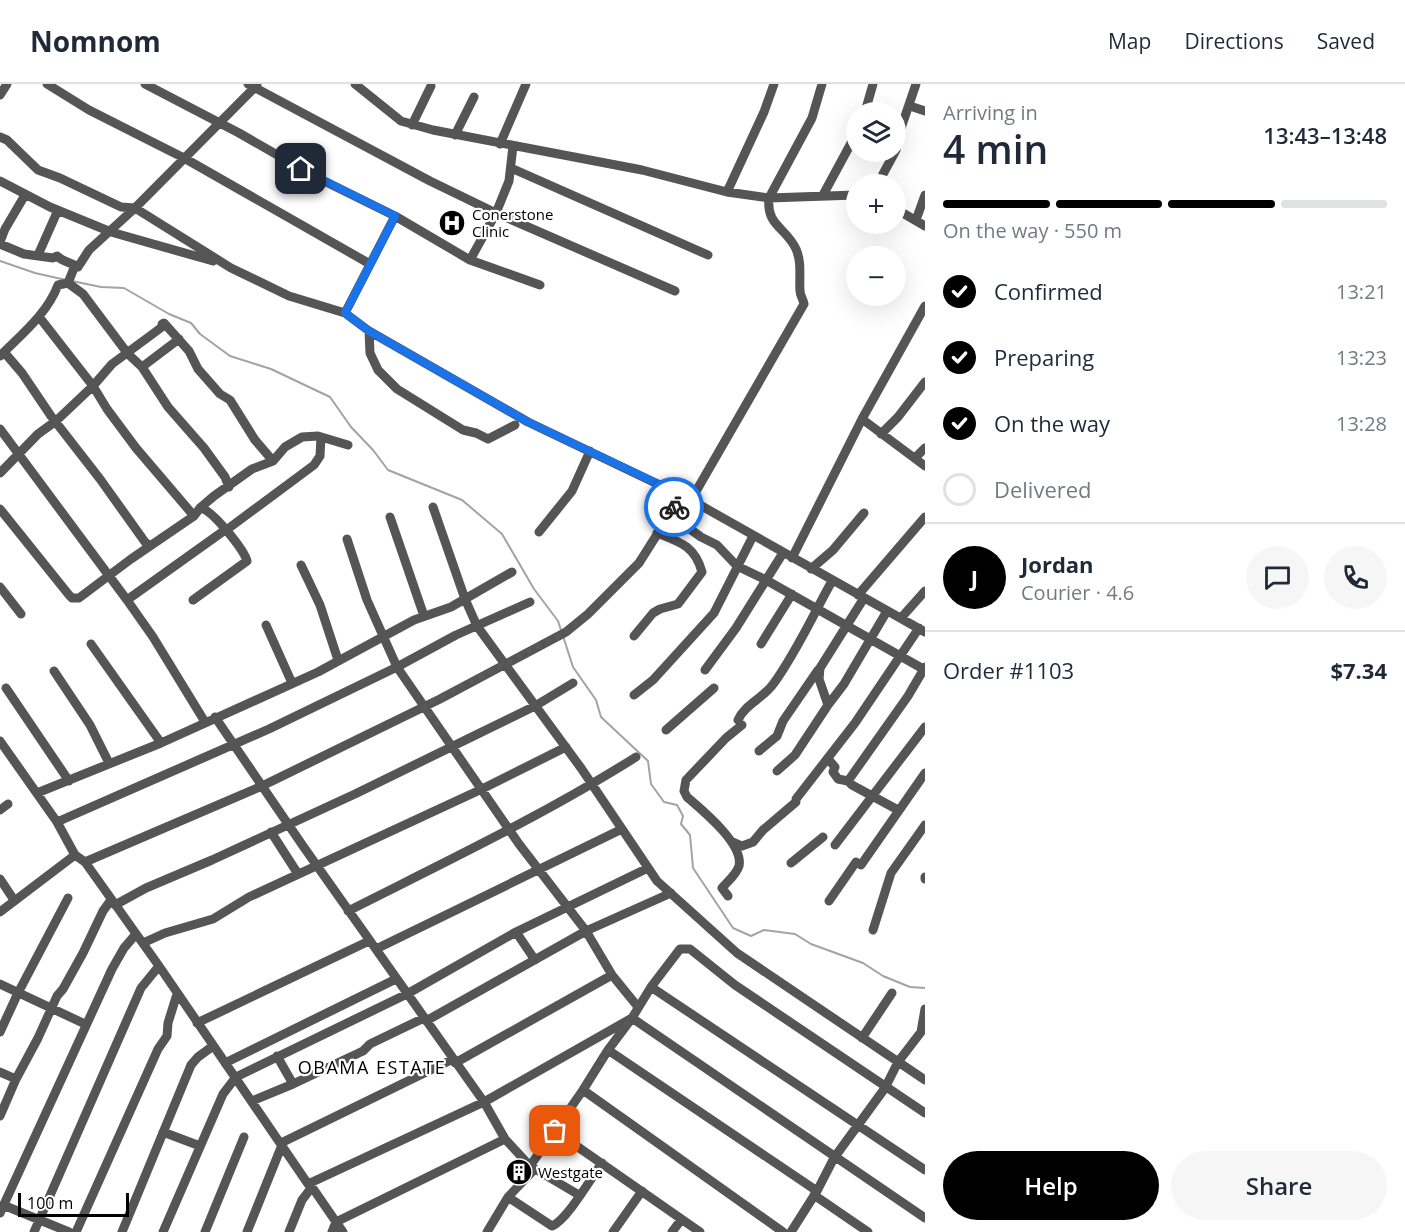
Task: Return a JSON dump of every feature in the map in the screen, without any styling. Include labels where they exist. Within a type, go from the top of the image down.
[{"type":"street","points":[[0,95],[7,84]]},
{"type":"street","points":[[47,84],[89,110],[184,158],[370,264]]},
{"type":"street","points":[[145,84],[316,177],[395,216],[470,260],[540,285]]},
{"type":"street","points":[[355,84],[390,114],[412,125],[455,135],[642,170],[727,192],[769,198],[846,195]]},
{"type":"street","points":[[500,144],[526,84]]},
{"type":"street","points":[[727,192],[764,112],[774,84]]},
{"type":"street","points":[[691,500],[804,304],[800,291],[800,261],[796,248],[770,217],[767,210],[769,198],[812,118],[822,84]]},
{"type":"street","points":[[868,102],[873,84]]},
{"type":"street","points":[[906,116],[916,84]]},
{"type":"street","points":[[68,283],[74,268],[78,267],[89,250],[220,124],[253,85],[430,181],[496,213],[675,291]]},
{"type":"street","points":[[412,125],[431,86]]},
{"type":"street","points":[[455,135],[474,97]]},
{"type":"street","points":[[910,106],[925,111]]},
{"type":"street","points":[[0,136],[38,170],[121,207],[135,208],[225,264],[278,292],[345,313],[369,331],[528,422],[682,495],[922,630],[899,656],[828,759],[796,800],[762,830],[753,842],[742,846],[725,837],[720,827],[687,797],[684,791],[686,780],[740,723],[747,708],[773,684],[790,659],[832,580]]},
{"type":"street","points":[[470,260],[496,213],[509,181],[513,146]]},
{"type":"street","points":[[823,195],[846,152]]},
{"type":"street","points":[[511,168],[708,255]]},
{"type":"street","points":[[0,181],[58,210],[111,231],[225,264]]},
{"type":"street","points":[[25,195],[5,228],[0,243],[24,254],[54,258],[57,256],[62,261],[78,267]]},
{"type":"street","points":[[916,220],[925,195]]},
{"type":"street","points":[[38,255],[58,210]]},
{"type":"street","points":[[906,214],[925,226]]},
{"type":"street","points":[[345,313],[395,216]]},
{"type":"street","points":[[150,546],[22,373],[2,354],[40,318],[58,285],[68,283],[83,294],[128,354],[142,367],[168,407],[204,448],[225,477],[229,487]]},
{"type":"street","points":[[792,558],[862,420],[925,306]]},
{"type":"street","points":[[40,318],[93,386],[136,448],[194,516]]},
{"type":"street","points":[[0,473],[93,386],[112,364],[162,327],[163,323],[189,351],[198,369],[220,394],[230,400],[255,440],[273,461]]},
{"type":"street","points":[[369,331],[370,353],[378,370],[406,395],[463,430],[488,439],[515,425]]},
{"type":"street","points":[[142,367],[179,339]]},
{"type":"street","points":[[881,434],[898,417],[925,382]]},
{"type":"street","points":[[862,420],[925,466]]},
{"type":"street","points":[[0,429],[110,575],[153,637],[205,722]]},
{"type":"street","points":[[2,515],[72,598],[79,598],[194,516],[200,508],[252,469],[273,461],[285,447],[302,437],[312,435],[348,445]]},
{"type":"street","points":[[127,600],[164,576],[314,465],[320,456],[321,437]]},
{"type":"street","points":[[915,458],[925,448]]},
{"type":"street","points":[[538,532],[572,491],[590,451]]},
{"type":"street","points":[[85,862],[261,786],[424,706],[563,634],[588,614],[639,563],[682,495]]},
{"type":"street","points":[[433,507],[465,599],[477,626],[593,784],[657,881],[737,953],[925,1079]]},
{"type":"street","points":[[193,600],[247,561],[245,555],[225,530],[208,511],[200,508]]},
{"type":"street","points":[[811,569],[839,544],[864,513]]},
{"type":"street","points":[[669,514],[701,537],[717,545],[737,566],[792,594],[925,669],[849,781]]},
{"type":"street","points":[[390,517],[424,616]]},
{"type":"street","points":[[759,751],[777,736],[783,721],[820,668],[861,597],[925,517]]},
{"type":"street","points":[[634,636],[653,613],[678,604],[702,572],[685,544],[657,532]]},
{"type":"street","points":[[634,695],[653,680],[687,646],[714,614],[753,536]]},
{"type":"street","points":[[347,539],[367,600],[397,668],[444,738],[453,746],[566,907],[586,931],[612,975],[638,1007]]},
{"type":"street","points":[[705,670],[736,628],[783,553]]},
{"type":"street","points":[[301,565],[320,605],[338,660]]},
{"type":"street","points":[[37,793],[161,743],[292,683],[424,616],[451,607],[512,572]]},
{"type":"street","points":[[0,587],[21,614]]},
{"type":"street","points":[[901,618],[925,591]]},
{"type":"street","points":[[761,644],[792,594]]},
{"type":"street","points":[[57,822],[397,668],[436,645],[530,602]]},
{"type":"street","points":[[777,771],[795,755],[844,684],[887,611]]},
{"type":"street","points":[[266,625],[292,683]]},
{"type":"street","points":[[91,644],[161,743]]},
{"type":"street","points":[[820,668],[819,679],[828,705]]},
{"type":"street","points":[[54,671],[90,725],[109,763]]},
{"type":"street","points":[[0,1115],[52,1007],[83,953],[103,911],[113,903],[289,825],[535,706],[573,683]]},
{"type":"street","points":[[6,688],[69,781]]},
{"type":"street","points":[[666,730],[714,688]]},
{"type":"street","points":[[215,717],[348,911],[484,1102],[505,1139],[530,1166],[579,1196]]},
{"type":"street","points":[[835,845],[925,727]]},
{"type":"street","points":[[0,741],[57,822],[75,855],[85,862],[143,943],[343,1232]]},
{"type":"street","points":[[143,943],[165,933],[213,919],[249,897],[482,789],[566,747]]},
{"type":"street","points":[[348,911],[510,829],[593,784],[636,757]]},
{"type":"street","points":[[828,759],[835,768],[834,772],[838,779],[849,781],[852,785],[898,810]]},
{"type":"street","points":[[829,900],[925,773]]},
{"type":"street","points":[[873,930],[891,873],[925,825]]},
{"type":"street","points":[[375,949],[622,829]]},
{"type":"street","points":[[271,832],[298,874]]},
{"type":"street","points":[[791,863],[823,837]]},
{"type":"street","points":[[728,896],[722,888],[734,876],[739,866],[733,842]]},
{"type":"street","points":[[0,912],[75,855]]},
{"type":"street","points":[[163,1232],[223,1094],[236,1077],[407,994],[516,932],[648,868]]},
{"type":"street","points":[[0,879],[14,900]]},
{"type":"street","points":[[252,1101],[293,1084],[424,1019],[586,931],[671,893]]},
{"type":"street","points":[[0,1032],[68,898]]},
{"type":"street","points":[[516,932],[535,960]]},
{"type":"street","points":[[69,1232],[39,1219],[2,1209],[119,955],[136,934]]},
{"type":"street","points":[[197,1023],[369,941]]},
{"type":"street","points":[[530,1166],[677,950],[687,947],[735,985],[925,1113]]},
{"type":"street","points":[[34,1232],[141,988],[159,966]]},
{"type":"street","points":[[247,1232],[282,1144],[454,1061],[612,975]]},
{"type":"street","points":[[225,1063],[396,979]]},
{"type":"street","points":[[0,984],[86,1024]]},
{"type":"street","points":[[651,987],[925,1170]]},
{"type":"street","points":[[862,1038],[892,993]]},
{"type":"street","points":[[76,1232],[158,1048],[166,1036],[177,994]]},
{"type":"street","points":[[790,1232],[834,1158],[885,1088],[898,1062],[921,1032],[925,1010]]},
{"type":"street","points":[[289,1232],[310,1185],[484,1102],[632,1018]]},
{"type":"street","points":[[632,1018],[925,1218]]},
{"type":"street","points":[[122,1232],[191,1065],[213,1046]]},
{"type":"street","points":[[608,1050],[815,1193],[867,1232]]},
{"type":"street","points":[[277,1056],[293,1084]]},
{"type":"street","points":[[0,1072],[16,1080]]},
{"type":"street","points":[[583,1090],[783,1232]]},
{"type":"street","points":[[555,1131],[700,1232]]},
{"type":"street","points":[[163,1132],[200,1146]]},
{"type":"street","points":[[205,1232],[244,1137]]},
{"type":"street","points":[[332,1232],[336,1222],[505,1139]]},
{"type":"street","points":[[508,1197],[550,1229],[559,1224],[602,1163]]},
{"type":"street","points":[[487,1232],[508,1197],[532,1172],[530,1166]]},
{"type":"street","points":[[613,1232],[642,1191]]},
{"type":"street","points":[[672,1232],[681,1220]]},
{"type":"waterway","points":[[0,261],[35,273],[66,280]]},
{"type":"waterway","points":[[72,281],[101,287],[124,288],[169,314],[191,323],[200,334],[230,356],[271,369],[330,397],[351,427],[388,470],[462,500],[502,534],[534,589],[558,621],[561,630]]},
{"type":"waterway","points":[[563,636],[573,667],[596,700],[601,717],[648,761],[651,784],[664,802],[677,805],[683,816],[681,824],[690,835],[693,868],[733,928],[751,936],[764,930],[795,934],[811,944],[863,963],[883,976],[910,987],[925,988]]},
{"type":"way so far","points":[[555,1131],[638,1007],[612,975],[586,931],[519,844],[424,706],[457,691],[566,632],[588,614],[639,563],[674,507]]},
{"type":"place","name":"Conerstone Clinic","points":[[452,223]]},
{"type":"place","name":"Westgate","points":[[519,1172]]},
{"type":"district","name":"OBAMA ESTATE","points":[[372,1067]]},
{"type":"route","points":[[301,169],[395,216],[345,313],[369,331],[528,422],[682,495],[674,507]]}]
